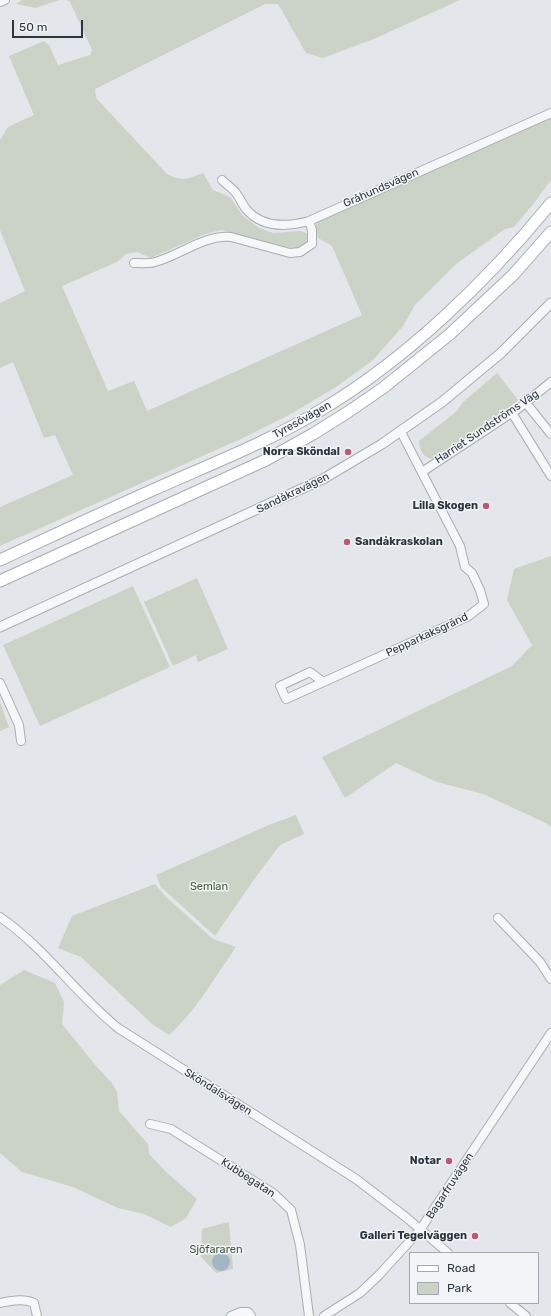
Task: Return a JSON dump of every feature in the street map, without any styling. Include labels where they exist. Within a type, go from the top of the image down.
[{"type":"main road","name":"Tyresövägen","points":[[0,560],[262,442],[327,406],[372,375],[434,325],[487,275],[519,241],[551,203]]},
{"type":"main road","name":"Tyresövägen","points":[[0,581],[266,460],[313,434],[348,412],[383,388],[450,334],[513,275],[551,232]]},
{"type":"street","points":[[0,2],[5,0]]},
{"type":"street","name":"Gråhundsvägen","points":[[222,180],[235,192],[255,218],[267,224],[299,224],[551,113]]},
{"type":"street","points":[[134,263],[154,262],[207,239],[221,236],[231,237],[290,253],[300,252],[312,244],[312,230],[309,220]]},
{"type":"street","name":"Sandåkravägen","points":[[0,627],[323,479],[352,463],[401,432],[442,402],[496,357],[551,303]]},
{"type":"street","name":"Harriet Sundströms Väg","points":[[422,472],[512,413],[551,382]]},
{"type":"street","points":[[526,403],[551,434]]},
{"type":"street","points":[[512,413],[551,476]]},
{"type":"street","name":"Pepparkaksgränd","points":[[323,682],[310,672],[280,686],[286,699],[467,617],[484,604],[480,590],[472,573],[465,567],[460,546],[401,432]]},
{"type":"street","points":[[0,683],[19,725],[21,741]]},
{"type":"street","name":"Sköndalsvägen","points":[[0,917],[38,947],[74,987],[118,1028],[356,1179],[447,1252]]},
{"type":"street","points":[[498,918],[540,962],[551,979]]},
{"type":"street","name":"Bagarfruvägen","points":[[324,1316],[360,1293],[379,1275],[420,1230],[551,1033]]},
{"type":"street","name":"Kubbegatan","points":[[150,1124],[171,1128],[273,1193],[291,1210],[300,1245],[309,1316]]},
{"type":"street","points":[[0,1303],[28,1300],[34,1303],[37,1316]]},
{"type":"street","points":[[511,1304],[526,1316]]},
{"type":"street","points":[[231,1316],[241,1312],[248,1312],[251,1316]]},
{"type":"green space","points":[[22,0],[59,0],[36,8],[16,4]]},
{"type":"green space","points":[[67,0],[460,0],[376,38],[323,58],[306,53],[278,4],[265,4],[95,89],[96,98],[167,174],[185,179],[203,173],[213,190],[230,197],[243,216],[259,228],[273,233],[300,231],[306,233],[307,237],[305,245],[298,249],[221,230],[205,234],[151,258],[137,252],[126,254],[117,262],[62,286],[108,391],[134,381],[147,411],[362,315],[332,246],[318,238],[316,225],[320,220],[551,116],[551,180],[514,227],[505,229],[456,264],[415,305],[403,326],[373,360],[336,387],[289,415],[243,438],[0,546],[0,507],[73,475],[55,435],[44,438],[13,362],[0,368],[0,303],[25,291],[0,230],[0,140],[8,127],[34,115],[9,56],[44,41],[49,45],[58,65],[90,55],[92,50],[70,2]]},
{"type":"green space","points":[[497,373],[518,400],[435,459],[425,456],[420,448],[419,441],[457,411],[462,403]]},
{"type":"green space","points":[[551,556],[551,827],[546,823],[483,794],[437,782],[396,763],[345,798],[322,757],[512,666],[532,645],[507,600],[514,569]]},
{"type":"green space","points":[[197,578],[228,649],[198,662],[196,655],[173,666],[144,602]]},
{"type":"green space","points":[[133,586],[170,667],[40,726],[3,645]]},
{"type":"green space","points":[[0,702],[9,727],[0,731]]},
{"type":"green space","name":"Semlan","points":[[296,815],[304,834],[280,845],[215,936],[161,887],[156,875],[269,825]]},
{"type":"green space","points":[[155,884],[166,897],[213,939],[236,947],[197,1005],[169,1035],[152,1024],[81,957],[58,948],[72,916]]},
{"type":"green space","points":[[24,970],[55,983],[64,1002],[62,1024],[96,1066],[112,1083],[117,1092],[119,1111],[148,1144],[149,1154],[166,1172],[197,1199],[186,1218],[171,1227],[144,1214],[118,1208],[73,1187],[22,1172],[0,1153],[0,985]]},
{"type":"green space","name":"Sjöfararen","points":[[229,1222],[233,1269],[216,1273],[201,1257],[202,1229]]},
{"type":"water","points":[[217,1253],[225,1253],[230,1258],[228,1269],[225,1271],[217,1271],[212,1266],[212,1258]]},
{"type":"place","name":"Norra Sköndal","points":[[348,452]]},
{"type":"place","name":"Lilla Skogen","points":[[486,506]]},
{"type":"place","name":"Sandåkraskolan","points":[[347,542]]},
{"type":"place","name":"Notar","points":[[449,1161]]},
{"type":"place","name":"Galleri Tegelväggen","points":[[475,1236]]}]
